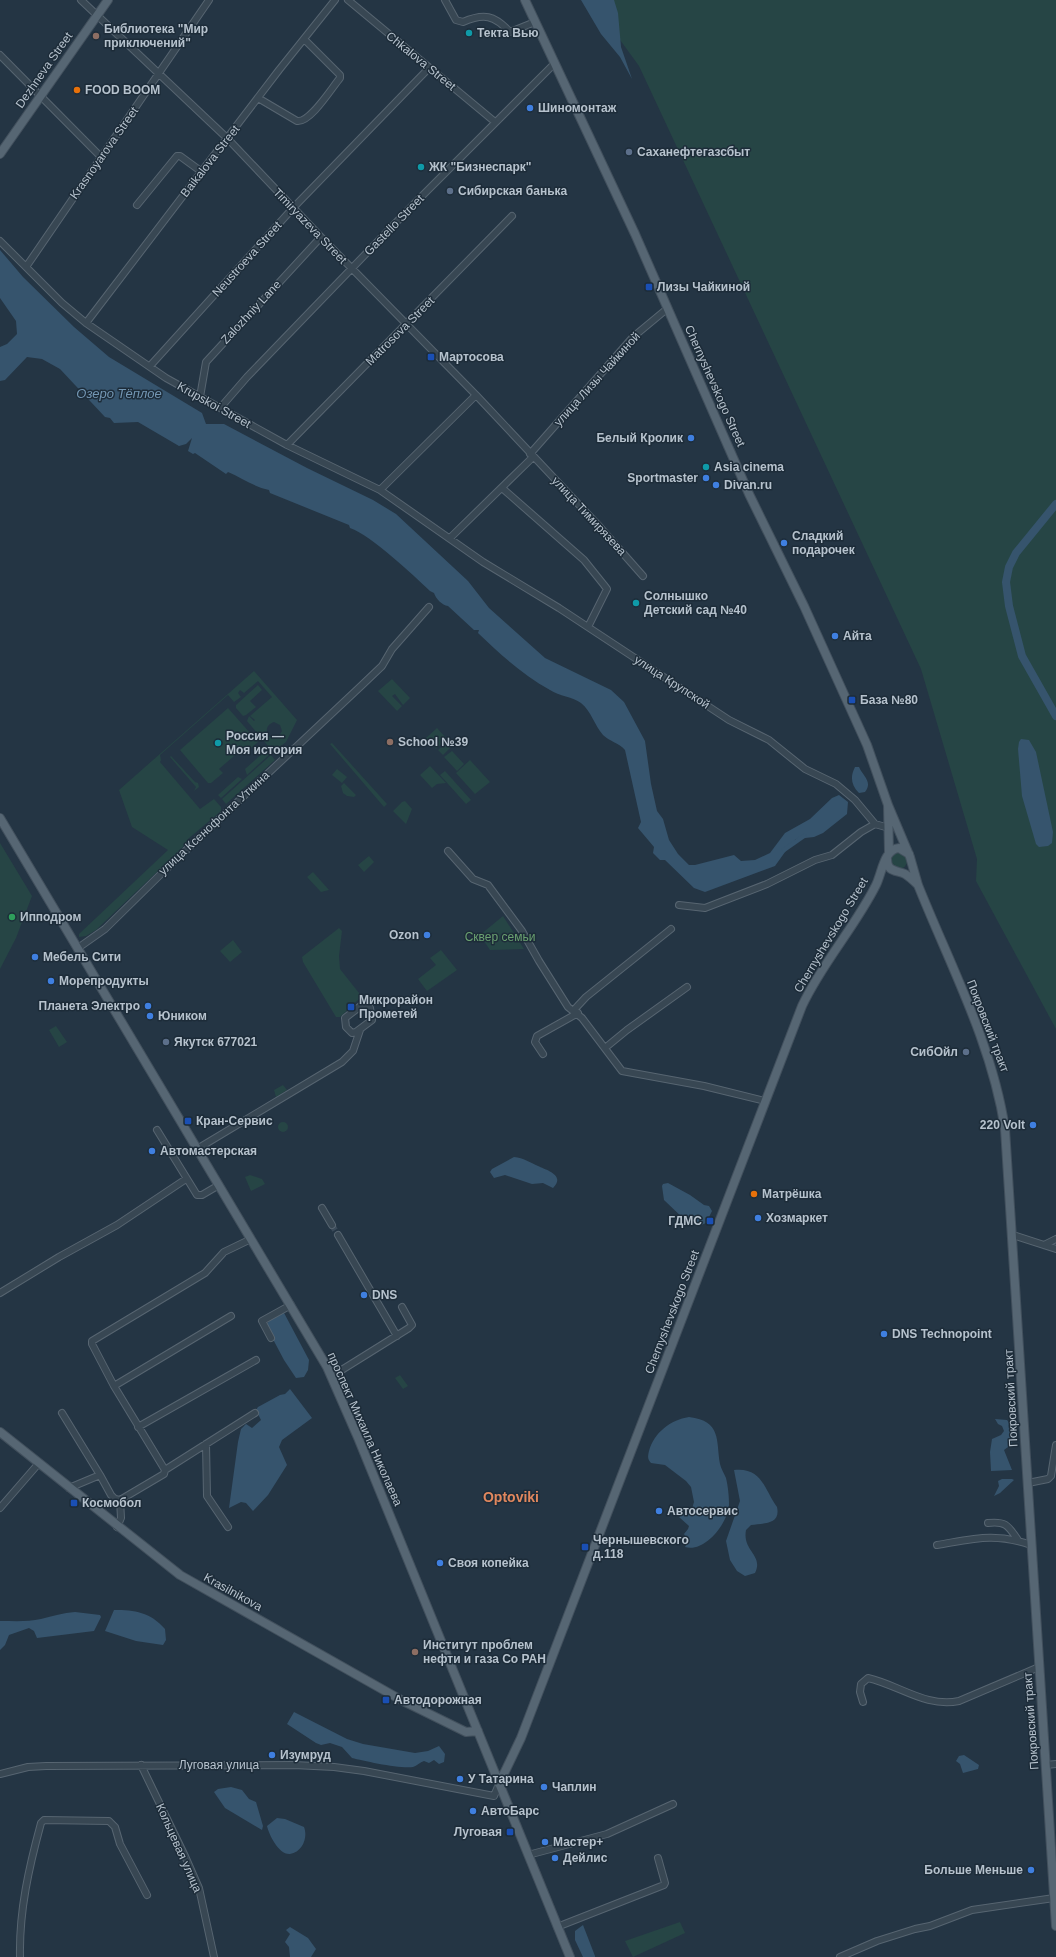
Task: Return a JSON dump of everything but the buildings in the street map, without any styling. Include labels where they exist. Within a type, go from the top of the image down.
[{"type":"main road","name":"Dezhneva Street","points":[[0,154],[108,0]]},
{"type":"main road","name":"Chernyshevskogo Street","points":[[525,0],[668,308],[749,494],[804,606],[867,745],[888,805]]},
{"type":"main road","points":[[888,805],[889,867],[900,872],[918,885]]},
{"type":"main road","name":"Покровский тракт","points":[[888,805],[909,857],[918,885],[977,1026],[993,1072],[1005,1129],[1013,1235],[1031,1545],[1056,1926]]},
{"type":"main road","name":"проспект Михаила Николаева","points":[[0,818],[332,1376],[570,1957]]},
{"type":"main road","points":[[876,886],[886,877],[900,872],[908,867],[909,857],[899,848],[893,849],[888,856]]},
{"type":"main road","name":"Chernyshevskogo Street","points":[[499,1784],[521,1738],[810,990],[876,886],[888,856]]},
{"type":"main road","name":"Krasilnikova","points":[[0,1432],[173,1571],[403,1701],[466,1732],[478,1731]]},
{"type":"street","name":"Timiryazeva Street","points":[[81,0],[228,139],[321,237],[476,395],[532,456]]},
{"type":"street","name":"Krasnoyarova Street","points":[[26,267],[209,0]]},
{"type":"street","name":"Baikalova Street","points":[[86,323],[335,0]]},
{"type":"street","name":"Chkalova Street","points":[[348,0],[495,122]]},
{"type":"street","points":[[445,0],[456,20],[463,22],[474,17],[487,15],[503,24],[510,32],[535,22]]},
{"type":"street","points":[[258,98],[301,122],[306,119],[340,78],[340,74],[304,39]]},
{"type":"street","points":[[0,55],[101,157]]},
{"type":"street","name":"Gastello Street","points":[[221,407],[247,376],[495,122],[555,63]]},
{"type":"street","name":"Neustroeva Street","points":[[150,366],[293,208],[429,68]]},
{"type":"street","points":[[137,205],[177,156],[180,156],[202,172]]},
{"type":"street","name":"Matrosova Street","points":[[287,445],[512,216]]},
{"type":"street","name":"Zalozhniy Lane","points":[[200,397],[206,362],[321,237]]},
{"type":"street","name":"Krupskoi Street","points":[[0,241],[13,256],[62,303],[86,323],[166,378],[221,407],[287,445],[380,490],[450,538]]},
{"type":"street","name":"улица Лизы Чайкиной","points":[[450,538],[502,488],[532,456],[633,337],[668,308]]},
{"type":"street","points":[[380,490],[476,395]]},
{"type":"street","name":"улица Тимирязева","points":[[532,456],[598,525],[643,576]]},
{"type":"street","points":[[502,488],[584,560],[604,585],[607,590],[605,596],[588,627]]},
{"type":"street","name":"улица Крупской","points":[[450,538],[483,562],[588,627],[729,720],[769,740],[805,769],[836,784],[855,800],[874,824]]},
{"type":"street","name":"улица Ксенофонта Уткина","points":[[78,948],[105,929],[164,871],[382,666],[392,649],[429,607]]},
{"type":"street","points":[[679,905],[705,908],[767,884],[815,860],[832,855],[861,832],[874,824],[889,828]]},
{"type":"street","points":[[448,851],[473,879],[488,885],[522,931],[568,1007],[576,1012],[622,1070],[704,1086],[766,1101]]},
{"type":"street","points":[[543,1054],[535,1042],[537,1036],[576,1012],[586,997],[671,929]]},
{"type":"street","points":[[605,1048],[627,1030],[687,987]]},
{"type":"street","points":[[349,1032],[354,1033],[369,1023],[372,1017],[370,1008],[364,1005],[358,1007],[345,1018],[345,1025],[349,1032],[353,1039],[354,1048]]},
{"type":"street","points":[[198,1149],[342,1062],[350,1056],[360,1030]]},
{"type":"street","points":[[157,1130],[197,1195],[202,1195],[219,1185]]},
{"type":"street","points":[[0,1293],[59,1256],[117,1225],[186,1179]]},
{"type":"street","points":[[322,1208],[332,1225]]},
{"type":"street","points":[[338,1235],[397,1336]]},
{"type":"street","points":[[1013,1235],[1055,1248],[1056,1256]]},
{"type":"street","points":[[165,1470],[114,1386],[92,1344],[92,1341],[205,1273],[224,1252],[251,1239]]},
{"type":"street","points":[[1044,1245],[1056,1239]]},
{"type":"street","points":[[271,1338],[262,1321],[291,1305]]},
{"type":"street","points":[[332,1376],[397,1336],[412,1325],[402,1307]]},
{"type":"street","points":[[114,1386],[231,1316]]},
{"type":"street","points":[[138,1427],[256,1360]]},
{"type":"street","points":[[62,1414],[111,1495],[115,1499],[120,1500],[162,1477],[165,1470],[255,1412]]},
{"type":"street","points":[[206,1444],[207,1496],[228,1527]]},
{"type":"street","points":[[1028,1483],[1048,1479],[1051,1476],[1056,1445]]},
{"type":"street","points":[[0,1508],[39,1463]]},
{"type":"street","points":[[69,1488],[100,1475]]},
{"type":"street","points":[[117,1526],[121,1518],[120,1500]]},
{"type":"street","points":[[988,1523],[1000,1521],[1005,1523],[1018,1540]]},
{"type":"street","points":[[937,1545],[983,1537],[1006,1537],[1031,1545]]},
{"type":"street","points":[[863,1702],[860,1692],[861,1684],[868,1678],[931,1702],[950,1703],[960,1701],[1040,1667]]},
{"type":"street","points":[[1046,1765],[1056,1764]]},
{"type":"street","name":"Кольцевая улица","points":[[141,1765],[199,1888],[214,1957]]},
{"type":"street","name":"Луговая улица","points":[[0,1774],[28,1767],[294,1765],[334,1767],[364,1771],[494,1796],[499,1784]]},
{"type":"street","points":[[528,1855],[607,1834],[673,1804]]},
{"type":"street","points":[[20,1957],[21,1911],[28,1873],[41,1823],[44,1820],[109,1821],[113,1823],[120,1844],[147,1895]]},
{"type":"street","points":[[558,1927],[664,1885],[665,1882],[658,1858]]},
{"type":"street","points":[[840,1957],[877,1941],[930,1926],[972,1910],[1054,1898]]},
{"type":"green space","points":[[591,0],[1056,0],[1056,1029],[976,881],[977,859],[921,669],[639,66]]},
{"type":"green space","points":[[254,671],[297,720],[286,742],[273,752],[264,741],[269,736],[275,738],[279,736],[282,731],[280,725],[274,722],[270,724],[267,729],[268,734],[262,739],[247,721],[249,716],[254,721],[255,720],[250,716],[272,697],[258,681],[244,693],[240,690],[238,693],[241,697],[234,702],[228,695],[160,755],[160,762],[200,809],[214,799],[221,807],[221,811],[188,839],[182,848],[96,930],[86,936],[79,937],[79,934],[168,850],[132,827],[119,790]]},
{"type":"green space","points":[[392,679],[410,698],[403,705],[395,694],[392,696],[402,706],[397,711],[378,691]]},
{"type":"green space","points":[[258,685],[262,690],[250,701],[256,707],[243,716],[236,708],[236,705]]},
{"type":"green space","points":[[228,708],[258,742],[245,753],[241,750],[219,769],[223,773],[211,783],[208,783],[180,750]]},
{"type":"green space","points":[[437,728],[447,739],[436,749],[426,738]]},
{"type":"green space","points":[[447,742],[451,747],[443,755],[438,750]]},
{"type":"green space","points":[[332,743],[387,804],[384,807],[330,744]]},
{"type":"green space","points":[[452,751],[464,764],[457,771],[444,757]]},
{"type":"green space","points":[[264,752],[270,754],[247,775],[245,769]]},
{"type":"green space","points":[[271,755],[275,760],[226,804],[222,799]]},
{"type":"green space","points":[[171,756],[195,782],[198,783],[199,787],[194,791],[196,787],[170,757]]},
{"type":"green space","points":[[470,760],[490,782],[475,794],[456,773]]},
{"type":"green space","points":[[430,766],[446,783],[437,784],[432,788],[420,775]]},
{"type":"green space","points":[[337,769],[347,777],[342,783],[332,775]]},
{"type":"green space","points":[[445,771],[471,800],[466,804],[440,775]]},
{"type":"green space","points":[[238,777],[242,779],[221,798],[218,795]]},
{"type":"green space","points":[[344,783],[356,795],[354,797],[347,796],[343,793],[341,786]]},
{"type":"green space","points":[[405,801],[412,809],[406,824],[393,811]]},
{"type":"green space","name":"Ипподром","points":[[0,843],[32,896],[16,938],[0,969]]},
{"type":"green space","points":[[896,853],[902,853],[907,858],[905,867],[902,869],[896,869],[891,864],[891,858]]},
{"type":"green space","points":[[369,856],[374,862],[364,872],[358,865]]},
{"type":"green space","points":[[313,872],[329,890],[321,892],[307,877]]},
{"type":"green space","name":"Сквер семьи","points":[[503,916],[524,949],[490,950],[480,935]]},
{"type":"green space","points":[[339,928],[342,931],[339,956],[340,969],[359,993],[359,999],[340,1017],[336,1017],[303,962],[302,957]]},
{"type":"green space","points":[[233,940],[242,952],[230,962],[220,951]]},
{"type":"green space","points":[[441,950],[457,970],[427,991],[418,979],[436,965],[430,958]]},
{"type":"green space","points":[[56,1026],[67,1042],[59,1047],[49,1030]]},
{"type":"green space","points":[[283,1085],[287,1090],[276,1097],[274,1090]]},
{"type":"green space","points":[[281,1122],[285,1122],[287,1123],[287,1131],[281,1132],[278,1129],[278,1125]]},
{"type":"green space","points":[[250,1175],[262,1179],[265,1184],[251,1191],[245,1177]]},
{"type":"green space","points":[[400,1375],[408,1386],[403,1389],[395,1378]]},
{"type":"green space","points":[[680,1922],[685,1933],[633,1957],[625,1941]]},
{"type":"water","points":[[581,0],[614,0],[618,13],[621,47],[632,79],[620,57],[601,34]]},
{"type":"water","name":"Озеро Тёплое","points":[[0,250],[23,277],[74,327],[109,357],[202,413],[206,424],[224,424],[307,468],[373,500],[396,514],[468,581],[489,608],[545,658],[611,690],[624,702],[645,741],[651,784],[657,811],[663,819],[669,840],[678,854],[689,865],[695,865],[734,855],[741,861],[755,860],[770,853],[785,833],[810,819],[832,798],[839,795],[848,802],[847,814],[823,833],[814,837],[796,839],[775,866],[705,892],[694,888],[665,860],[660,860],[653,853],[654,847],[638,828],[641,822],[625,750],[603,735],[581,703],[554,692],[521,671],[478,633],[479,630],[474,630],[448,606],[441,603],[434,593],[380,547],[359,532],[350,528],[349,525],[270,493],[269,490],[253,485],[228,472],[226,474],[195,453],[193,454],[188,451],[192,438],[186,444],[179,446],[138,422],[114,423],[110,418],[105,417],[60,369],[42,359],[27,357],[5,380],[0,381],[0,347],[7,344],[17,334],[16,321],[0,298]]},
{"type":"water","points":[[1021,739],[1029,740],[1036,752],[1053,832],[1052,843],[1048,846],[1039,847],[1036,844],[1022,796],[1018,749]]},
{"type":"water","points":[[855,767],[859,767],[868,782],[865,792],[859,793],[854,787],[852,774]]},
{"type":"water","points":[[514,1157],[524,1159],[550,1171],[556,1176],[557,1180],[553,1188],[543,1183],[532,1184],[505,1175],[494,1178],[490,1172],[492,1169]]},
{"type":"water","points":[[668,1183],[690,1195],[704,1205],[709,1206],[712,1211],[706,1223],[699,1226],[691,1220],[685,1220],[664,1200],[662,1186],[663,1184]]},
{"type":"water","points":[[283,1311],[309,1360],[308,1370],[304,1377],[296,1378],[284,1360],[266,1326],[272,1316]]},
{"type":"water","points":[[290,1389],[312,1418],[282,1440],[279,1447],[287,1465],[268,1495],[253,1511],[246,1503],[241,1502],[229,1508],[241,1429],[246,1424],[252,1428],[261,1420],[256,1410],[258,1407],[280,1395],[285,1394]]},
{"type":"water","points":[[689,1417],[700,1419],[707,1423],[715,1433],[720,1464],[727,1481],[729,1502],[728,1512],[720,1528],[707,1541],[700,1546],[693,1548],[685,1547],[688,1541],[684,1534],[689,1526],[679,1517],[683,1514],[691,1512],[694,1502],[691,1487],[686,1481],[665,1465],[651,1463],[648,1457],[651,1444],[664,1428],[675,1421]]},
{"type":"water","points":[[995,1419],[1007,1420],[1011,1425],[1012,1444],[1004,1450],[1012,1470],[991,1471],[990,1452],[992,1439],[1001,1435],[1004,1431],[1002,1426],[998,1424]]},
{"type":"water","points":[[734,1470],[751,1472],[756,1476],[773,1500],[777,1507],[778,1513],[774,1520],[766,1523],[751,1525],[746,1530],[747,1543],[755,1557],[757,1567],[755,1573],[745,1576],[737,1571],[730,1560],[726,1541],[740,1501]]},
{"type":"water","points":[[1002,1479],[1014,1480],[1000,1493],[994,1496],[999,1486],[998,1481]]},
{"type":"water","points":[[114,1610],[142,1613],[154,1619],[165,1629],[166,1640],[163,1645],[136,1641],[105,1631]]},
{"type":"water","points":[[75,1612],[100,1615],[101,1617],[94,1631],[37,1638],[34,1631],[29,1628],[9,1635],[5,1645],[0,1650],[0,1621],[31,1621]]},
{"type":"water","points":[[294,1712],[347,1739],[363,1744],[415,1753],[428,1751],[439,1746],[445,1754],[444,1762],[439,1764],[434,1760],[429,1763],[424,1761],[413,1767],[400,1767],[352,1758],[342,1747],[330,1743],[321,1745],[316,1743],[287,1724]]},
{"type":"water","points":[[964,1755],[979,1765],[978,1769],[963,1773],[960,1764],[956,1761],[959,1756]]},
{"type":"water","points":[[231,1787],[242,1790],[249,1799],[256,1802],[263,1826],[262,1830],[225,1808],[214,1792],[218,1789]]},
{"type":"water","points":[[277,1818],[285,1819],[304,1827],[305,1839],[301,1847],[294,1853],[290,1854],[282,1851],[272,1839],[267,1826]]},
{"type":"water","points":[[583,1925],[595,1957],[583,1957],[575,1940],[575,1931]]},
{"type":"water","points":[[290,1927],[308,1938],[316,1949],[311,1957],[290,1957],[289,1947],[285,1942],[290,1934],[286,1930]]},
{"type":"waterway","points":[[1056,504],[1016,553],[1009,567],[1006,582],[1009,606],[1022,656],[1056,716]]},
{"type":"waterway","points":[[784,850],[804,836]]},
{"type":"tunnel","points":[[332,1225],[338,1235]]},
{"type":"place","name":"Текта Вью","points":[[469,33]]},
{"type":"place","name":"Библиотека \"Мир приключений\"","points":[[96,36]]},
{"type":"place","name":"FOOD BOOM","points":[[77,90]]},
{"type":"place","name":"Шиномонтаж","points":[[530,108]]},
{"type":"place","name":"Саханефтегазсбыт","points":[[629,152]]},
{"type":"place","name":"ЖК \"Бизнеспарк\"","points":[[421,167]]},
{"type":"place","name":"Сибирская банька","points":[[450,191]]},
{"type":"place","name":"Лизы Чайкиной","points":[[649,287]]},
{"type":"place","name":"Мартосова","points":[[431,357]]},
{"type":"place","name":"Белый Кролик","points":[[691,438]]},
{"type":"place","name":"Asia cinema","points":[[706,467]]},
{"type":"place","name":"Sportmaster","points":[[706,478]]},
{"type":"place","name":"Divan.ru","points":[[716,485]]},
{"type":"place","name":"Сладкий подарочек","points":[[784,543]]},
{"type":"place","name":"Солнышко Детский сад №40","points":[[636,603]]},
{"type":"place","name":"Айта","points":[[835,636]]},
{"type":"place","name":"База №80","points":[[852,700]]},
{"type":"place","name":"School №39","points":[[390,742]]},
{"type":"place","name":"Россия — Моя история","points":[[218,743]]},
{"type":"place","name":"Ипподром","points":[[12,917]]},
{"type":"place","name":"Ozon","points":[[427,935]]},
{"type":"place","name":"Мебель Сити","points":[[35,957]]},
{"type":"place","name":"Морепродукты","points":[[51,981]]},
{"type":"place","name":"Планета Электро","points":[[148,1006]]},
{"type":"place","name":"Микрорайон Прометей","points":[[351,1007]]},
{"type":"place","name":"Юником","points":[[150,1016]]},
{"type":"place","name":"Якутск 677021","points":[[166,1042]]},
{"type":"place","name":"СибОйл","points":[[966,1052]]},
{"type":"place","name":"Кран-Сервис","points":[[188,1121]]},
{"type":"place","name":"220 Volt","points":[[1033,1125]]},
{"type":"place","name":"Автомастерская","points":[[152,1151]]},
{"type":"place","name":"Матрёшка","points":[[754,1194]]},
{"type":"place","name":"Хозмаркет","points":[[758,1218]]},
{"type":"place","name":"ГДМС","points":[[710,1221]]},
{"type":"place","name":"DNS","points":[[364,1295]]},
{"type":"place","name":"DNS Technopoint","points":[[884,1334]]},
{"type":"place","name":"Космобол","points":[[74,1503]]},
{"type":"place","name":"Автосервис","points":[[659,1511]]},
{"type":"place","name":"Чернышевского д.118","points":[[585,1547]]},
{"type":"place","name":"Своя копейка","points":[[440,1563]]},
{"type":"place","name":"Институт проблем нефти и газа Со РАН","points":[[415,1652]]},
{"type":"place","name":"Автодорожная","points":[[386,1700]]},
{"type":"place","name":"Изумруд","points":[[272,1755]]},
{"type":"place","name":"У Татарина","points":[[460,1779]]},
{"type":"place","name":"Чаплин","points":[[544,1787]]},
{"type":"place","name":"АвтоБарс","points":[[473,1811]]},
{"type":"place","name":"Луговая","points":[[510,1832]]},
{"type":"place","name":"Мастер+","points":[[545,1842]]},
{"type":"place","name":"Дейлис","points":[[555,1858]]},
{"type":"place","name":"Больше Меньше","points":[[1031,1870]]},
{"type":"district","name":"Optoviki","points":[[511,1497]]}]
